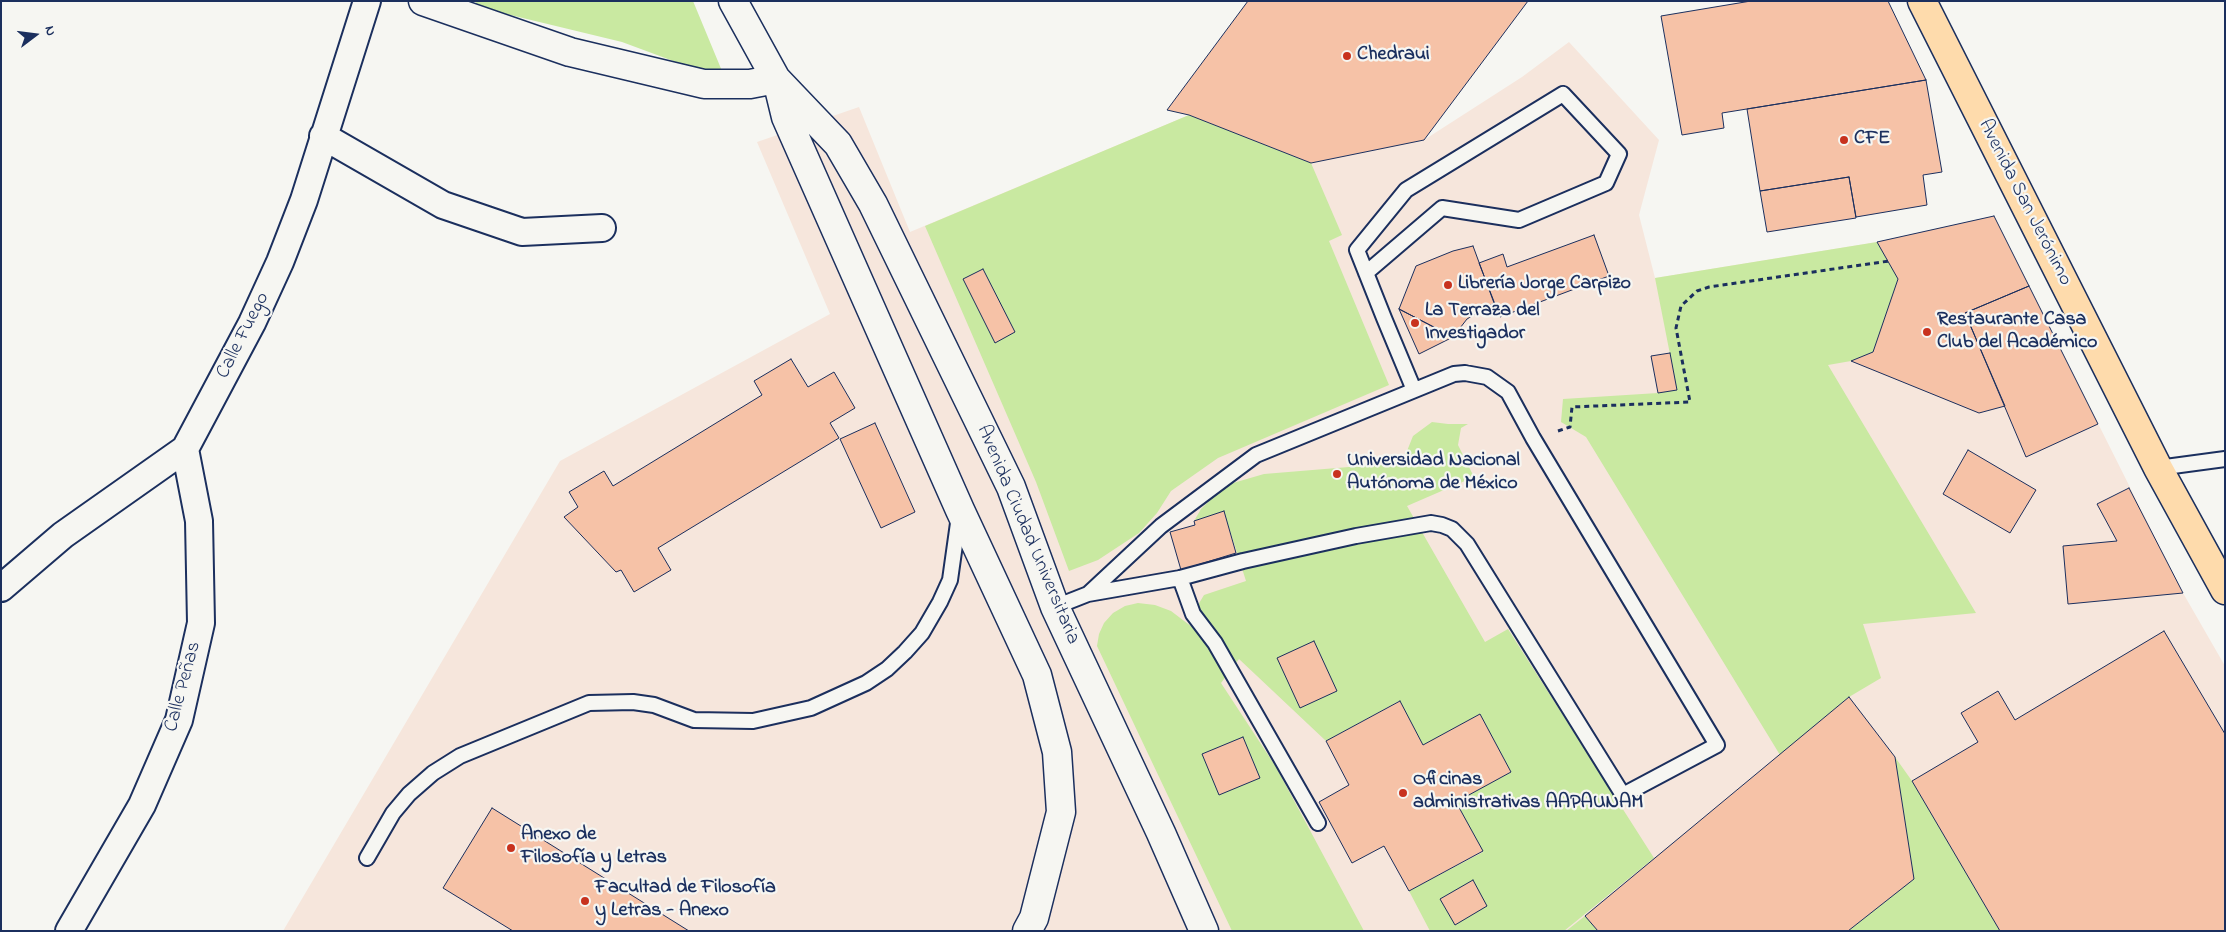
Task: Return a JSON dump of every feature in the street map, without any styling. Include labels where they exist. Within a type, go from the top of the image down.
[{"type":"main road","name":"Avenida San Jerónimo","points":[[1922,1],[2158,468],[2225,590]]},
{"type":"street","name":"Calle Fuego","points":[[1,588],[63,535],[185,449],[252,323],[280,262],[304,200],[323,136],[368,1]]},
{"type":"street","points":[[423,1],[570,52],[704,84],[750,84],[776,79]]},
{"type":"street","name":"Avenida Ciudad Universitaria","points":[[733,1],[776,79],[786,117],[960,510],[1037,676],[1057,752],[1061,812],[1032,926]]},
{"type":"street","name":"Avenida Ciudad Universitaria","points":[[776,79],[838,144],[873,204],[1011,487],[1055,607],[1161,832],[1204,931]]},
{"type":"street","points":[[323,136],[443,205],[522,232],[602,228]]},
{"type":"street","name":"Calle Peñas","points":[[69,931],[142,805],[179,720],[201,623],[198,521],[185,449]]},
{"type":"lane","points":[[1366,273],[1442,208],[1519,220],[1606,183],[1619,154],[1562,94],[1406,190],[1357,250],[1366,273],[1414,390]]},
{"type":"lane","points":[[1055,607],[1088,594],[1180,578],[1243,561],[1390,530],[1431,523],[1442,524],[1452,529],[1467,544],[1623,795],[1716,745],[1533,438],[1508,392],[1487,377],[1465,372],[1454,374],[1256,454],[1160,526],[1088,594]]},
{"type":"lane","points":[[2158,468],[2225,459]]},
{"type":"lane","points":[[367,858],[393,813],[409,794],[434,772],[460,756],[589,703],[633,702],[654,705],[694,720],[753,721],[811,708],[866,683],[887,669],[905,652],[922,633],[940,602],[950,580],[960,510]]},
{"type":"lane","points":[[1180,578],[1193,614],[1215,643],[1318,823]]},
{"type":"path","points":[[1533,438],[1570,427],[1572,407],[1690,402],[1676,328],[1681,306],[1697,291],[1709,287],[1889,262]]},
{"type":"shaded area","name":"Universidad Nacional Autónoma de México","points":[[1569,42],[1659,140],[1639,215],[1655,278],[1877,242],[1994,216],[2183,593],[2225,666],[2225,931],[283,931],[560,461],[830,314],[757,142],[859,107],[910,232],[1189,115],[1311,163],[1424,140],[1522,77]]},
{"type":"green space","points":[[476,1],[693,1],[722,71],[711,75],[622,42],[475,6]]},
{"type":"green space","points":[[1189,115],[1311,163],[1342,235],[1329,241],[1389,385],[1218,458],[1171,491],[1157,513],[1139,533],[1098,560],[1069,571],[1036,482],[925,226]]},
{"type":"green space","points":[[1877,242],[1898,279],[1873,352],[1851,361],[1828,365],[1976,613],[1863,624],[1881,678],[1849,697],[1780,755],[1586,437],[1561,422],[1563,399],[1677,390],[1655,278]]},
{"type":"green space","points":[[1432,422],[1468,424],[1461,428],[1458,445],[1474,477],[1407,506],[1485,642],[1508,629],[1654,858],[1564,931],[1430,931],[1409,891],[1483,852],[1456,802],[1511,772],[1480,714],[1423,745],[1399,701],[1326,741],[1239,659],[1221,683],[1276,767],[1364,931],[1232,931],[1097,646],[1099,634],[1104,623],[1113,613],[1125,606],[1138,603],[1155,605],[1171,611],[1196,630],[1198,605],[1204,595],[1246,581],[1224,512],[1194,521],[1201,509],[1220,490],[1233,483],[1264,474],[1361,466],[1405,456],[1413,436]]},
{"type":"green space","points":[[1895,757],[1912,781],[2000,931],[1848,931],[1914,879]]},
{"type":"green space","points":[[1585,916],[1598,931],[1566,931]]},
{"type":"building","name":"Chedraui","points":[[1248,1],[1528,1],[1424,140],[1311,163],[1189,115],[1167,110]]},
{"type":"building","points":[[1751,1],[1888,1],[1926,80],[1722,113],[1724,128],[1682,135],[1661,16]]},
{"type":"building","name":"CFE","points":[[1926,80],[1942,172],[1923,175],[1927,205],[1856,217],[1849,177],[1760,191],[1747,109]]},
{"type":"building","points":[[1849,177],[1856,218],[1767,232],[1760,191]]},
{"type":"building","name":"Restaurante Casa Club del Académico","points":[[1994,216],[2029,286],[1965,313],[2005,406],[1979,413],[1851,361],[1873,352],[1898,279],[1877,242]]},
{"type":"building","points":[[1594,235],[1609,276],[1500,317],[1479,263],[1503,254],[1507,267]]},
{"type":"building","name":"Librería Jorge Carpizo","points":[[1473,246],[1494,303],[1467,319],[1453,337],[1399,309],[1416,266],[1453,251]]},
{"type":"building","points":[[983,269],[1015,332],[995,343],[963,279]]},
{"type":"building","points":[[2029,286],[2098,424],[2026,457],[1965,313]]},
{"type":"building","name":"La Terraza del Investigador","points":[[1399,309],[1453,337],[1419,354]]},
{"type":"building","points":[[1670,353],[1677,390],[1658,393],[1651,356]]},
{"type":"building","points":[[791,359],[808,387],[834,372],[855,408],[830,423],[839,438],[658,548],[671,570],[634,592],[621,570],[616,572],[564,517],[578,507],[569,492],[604,471],[613,486],[762,395],[754,381]]},
{"type":"building","points":[[875,423],[915,512],[881,528],[840,439]]},
{"type":"building","points":[[1968,450],[2036,490],[2010,533],[1943,494]]},
{"type":"building","points":[[2129,488],[2183,593],[2068,604],[2063,546],[2117,541],[2097,504]]},
{"type":"building","points":[[1224,511],[1236,553],[1181,570],[1170,532],[1195,525],[1194,521]]},
{"type":"building","points":[[2164,631],[2225,734],[2225,931],[2000,931],[1912,781],[1978,742],[1961,713],[1998,691],[2015,720]]},
{"type":"building","points":[[1314,641],[1337,691],[1300,708],[1277,658]]},
{"type":"building","points":[[1849,697],[1895,757],[1914,879],[1848,931],[1598,931],[1585,916]]},
{"type":"building","name":"Oficinas administrativas AAPAUNAM","points":[[1400,701],[1423,745],[1480,714],[1511,772],[1456,802],[1483,851],[1409,891],[1384,846],[1352,863],[1319,802],[1349,785],[1326,741]]},
{"type":"building","points":[[1243,737],[1260,778],[1219,795],[1202,754]]},
{"type":"building","name":"Anexo de Filosofía y Letras","points":[[492,808],[689,931],[513,931],[443,888]]},
{"type":"building","points":[[1473,880],[1487,906],[1455,925],[1440,899]]},
{"type":"place","name":"Chedraui","points":[[1347,56]]},
{"type":"place","name":"CFE","points":[[1844,140]]},
{"type":"place","name":"Librería Jorge Carpizo","points":[[1448,285]]},
{"type":"place","name":"La Terraza del Investigador","points":[[1415,323]]},
{"type":"place","name":"Restaurante Casa Club del Académico","points":[[1927,332]]},
{"type":"place","name":"Universidad Nacional Autónoma de México","points":[[1337,474]]},
{"type":"place","name":"Oficinas administrativas AAPAUNAM","points":[[1403,793]]},
{"type":"place","name":"Anexo de Filosofía y Letras","points":[[511,848]]},
{"type":"place","name":"Facultad de Filosofía y Letras - Anexo","points":[[585,901]]}]
